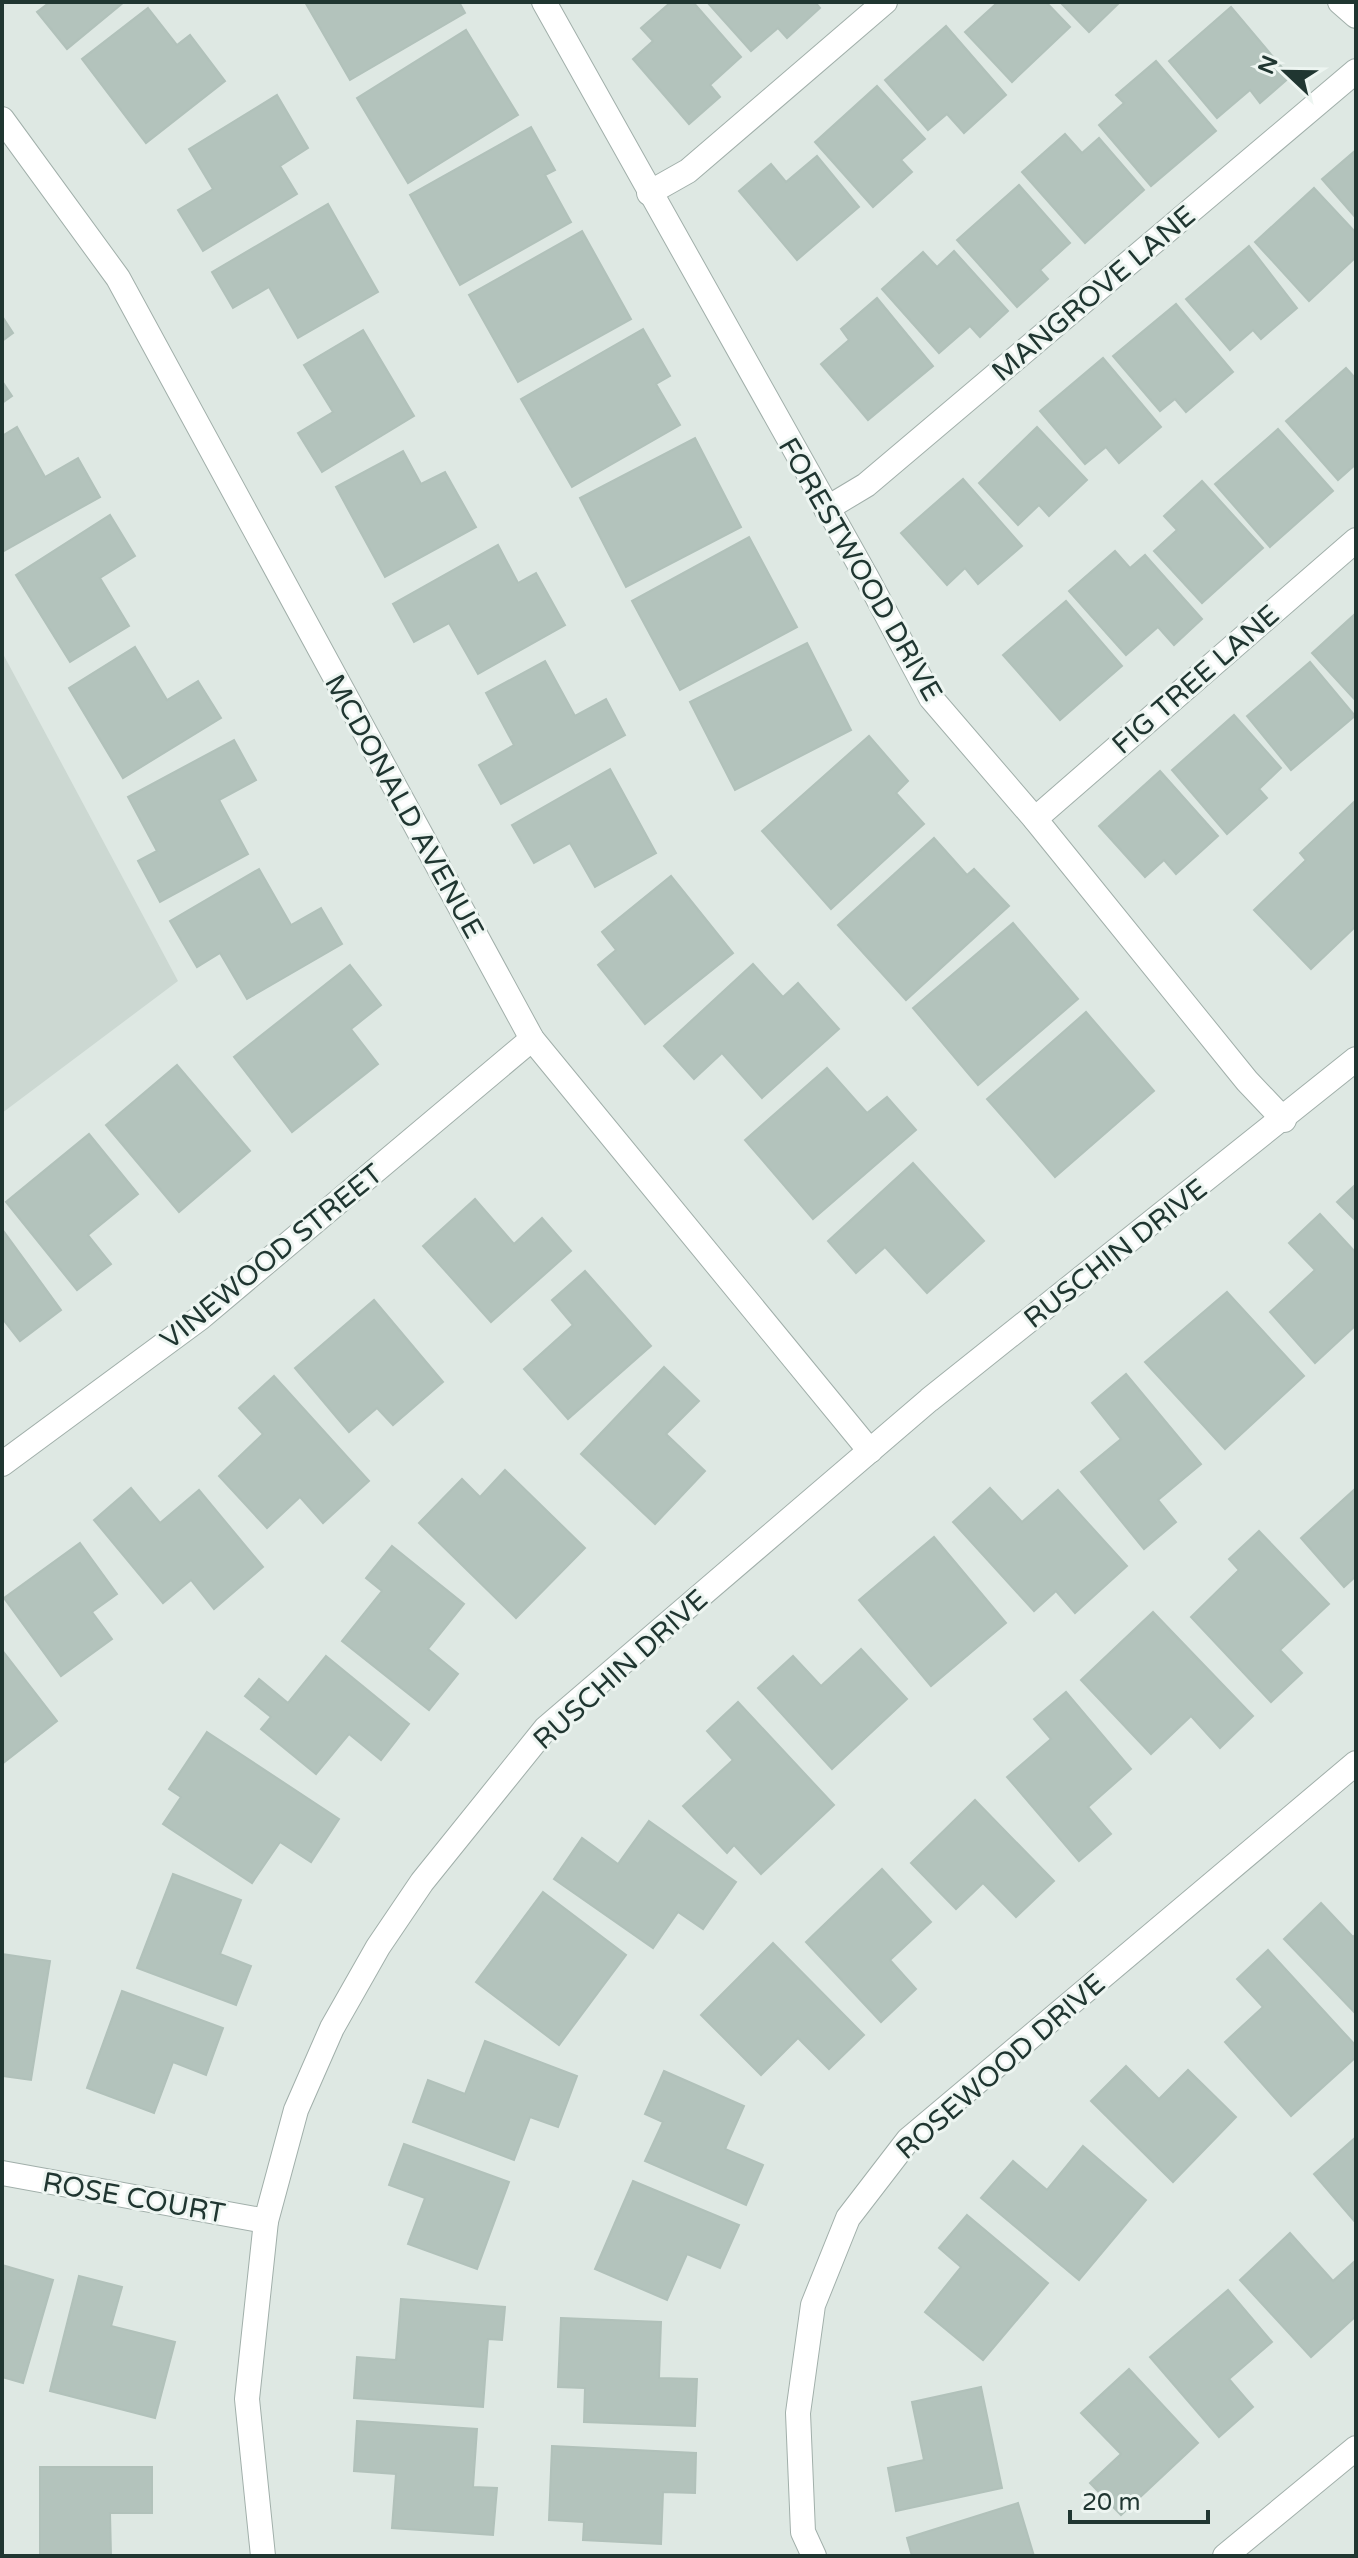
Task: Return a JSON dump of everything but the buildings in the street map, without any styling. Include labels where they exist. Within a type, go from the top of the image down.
[{"type":"street","name":"FORESTWOOD DRIVE","points":[[544,2],[931,698],[1035,819],[1247,1081],[1284,1120]]},
{"type":"street","points":[[649,193],[688,171],[885,2]]},
{"type":"street","points":[[1340,2],[1356,16]]},
{"type":"street","name":"MANGROVE LANE","points":[[826,509],[866,485],[1356,71]]},
{"type":"street","name":"MCDONALD AVENUE","points":[[2,119],[118,278],[532,1039],[870,1451]]},
{"type":"street","name":"FIG TREE LANE","points":[[1035,819],[1356,540]]},
{"type":"street","name":"VINEWOOD STREET","points":[[2,1464],[200,1318],[532,1039]]},
{"type":"street","name":"RUSCHIN DRIVE","points":[[263,2556],[247,2399],[266,2221],[296,2110],[332,2028],[378,1947],[422,1882],[546,1728],[929,1400],[1284,1120],[1356,1059]]},
{"type":"street","name":"ROSEWOOD DRIVE","points":[[814,2556],[803,2532],[798,2413],[813,2305],[848,2218],[908,2140],[1356,1763]]},
{"type":"street","name":"ROSE COURT","points":[[2,2173],[266,2221]]},
{"type":"street","points":[[1225,2556],[1356,2448]]},
{"type":"shaded area","points":[[2,652],[178,981],[2,1113]]}]
